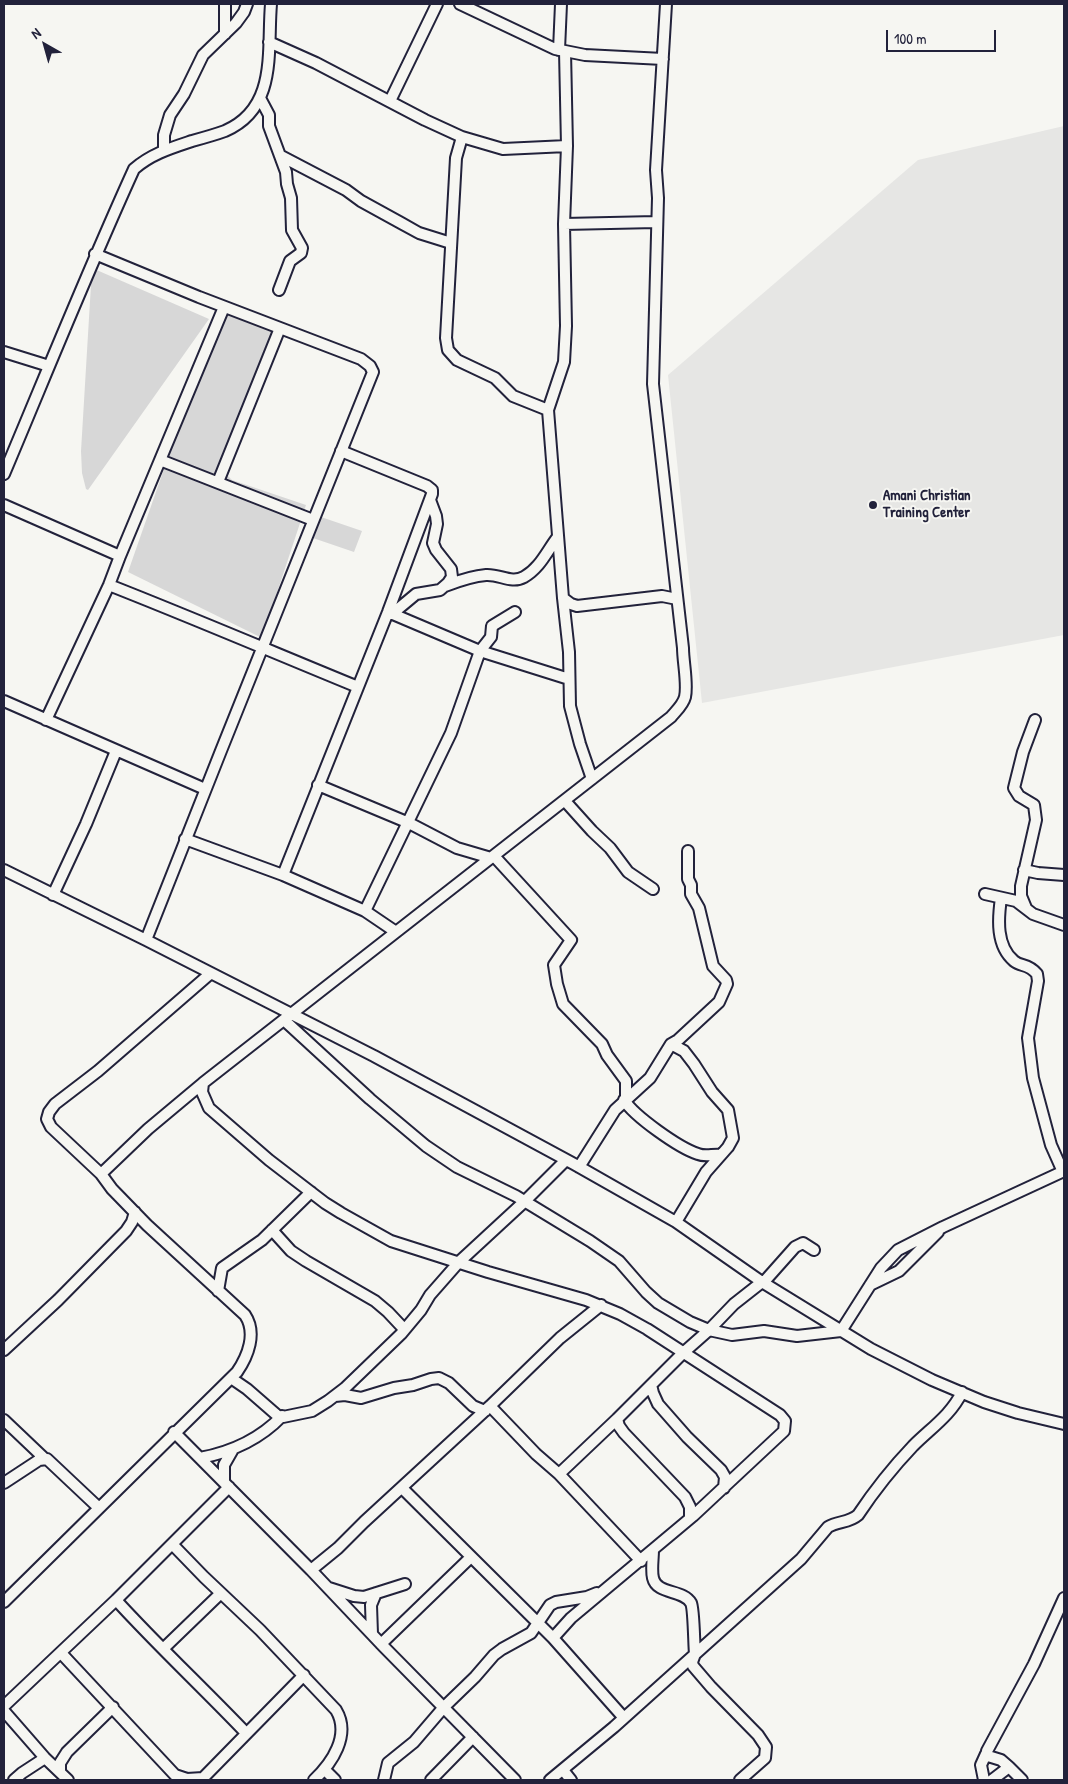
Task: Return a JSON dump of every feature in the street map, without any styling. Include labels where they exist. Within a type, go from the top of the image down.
[{"type":"street","points":[[225,4],[225,34]]},
{"type":"street","points":[[164,150],[164,135],[170,116],[184,94],[203,54],[225,34],[244,12],[247,4]]},
{"type":"street","points":[[5,467],[30,414],[95,254],[134,169],[142,162],[164,150],[225,131],[248,116],[260,98],[266,82],[271,4]]},
{"type":"street","points":[[390,101],[437,4]]},
{"type":"street","points":[[460,4],[504,26],[562,51],[585,55],[663,59]]},
{"type":"street","points":[[560,4],[566,146],[564,224],[566,326],[564,362],[548,410],[557,538],[569,652],[570,706],[592,779]]},
{"type":"street","points":[[101,1174],[148,1129],[203,1083],[671,717],[680,708],[685,698],[683,648],[653,384],[658,198],[656,170],[666,4]]},
{"type":"street","points":[[270,42],[316,63],[425,120],[462,137],[503,149],[566,146]]},
{"type":"street","points":[[260,98],[269,115],[269,126],[281,156],[291,198],[292,230],[302,248],[301,253],[290,261],[280,290]]},
{"type":"street","points":[[462,137],[456,158],[446,338],[448,350],[457,360],[495,378],[513,396],[548,410]]},
{"type":"street","points":[[281,156],[346,190],[401,224],[419,233],[451,243]]},
{"type":"street","points":[[564,224],[656,222]]},
{"type":"street","points":[[95,254],[224,307],[361,359],[373,372],[261,648],[234,722],[205,789],[146,940]]},
{"type":"street","points":[[46,720],[110,585],[120,556],[224,307]]},
{"type":"street","points":[[218,482],[280,328]]},
{"type":"street","points":[[4,352],[49,366]]},
{"type":"street","points":[[283,875],[358,687],[390,613],[432,491],[427,486],[341,451]]},
{"type":"street","points":[[160,460],[313,520]]},
{"type":"street","points":[[430,500],[437,524],[433,543],[452,573],[452,577],[444,587]]},
{"type":"street","points":[[4,505],[120,556]]},
{"type":"street","points":[[390,613],[421,592],[440,590],[480,575],[492,574],[506,579],[523,578],[539,564],[557,538]]},
{"type":"street","points":[[110,585],[358,687]]},
{"type":"street","points":[[563,598],[577,606],[662,596],[677,599]]},
{"type":"street","points":[[366,911],[451,733],[480,651],[491,637],[492,626],[514,612]]},
{"type":"street","points":[[390,613],[480,651],[569,679]]},
{"type":"street","points":[[4,701],[205,789]]},
{"type":"street","points":[[1026,908],[1021,891],[1036,820],[1035,807],[1032,803],[1019,796],[1014,788],[1023,752],[1035,720]]},
{"type":"street","points":[[53,895],[83,832],[116,751]]},
{"type":"street","points":[[318,785],[409,823],[457,848],[493,857],[571,940],[554,965],[561,1000],[566,1008],[602,1044],[626,1081],[625,1099],[638,1116],[694,1153],[721,1155]]},
{"type":"street","points":[[565,801],[610,848],[628,872],[653,889]]},
{"type":"street","points":[[185,839],[283,875],[366,911],[396,932]]},
{"type":"street","points":[[579,1167],[610,1116],[652,1074],[671,1044],[678,1040],[719,1002],[727,984],[726,980],[713,966],[699,908],[691,894],[691,885],[688,880],[688,852]]},
{"type":"street","points":[[4,870],[211,973],[287,1017],[374,1056],[579,1167],[676,1222],[762,1282],[871,1349],[984,1402],[1018,1413],[1064,1424]]},
{"type":"street","points":[[1024,870],[1064,876]]},
{"type":"street","points":[[985,894],[1016,901],[1037,916],[1064,925]]},
{"type":"street","points":[[841,1331],[884,1264],[898,1250],[943,1227],[1063,1172],[1051,1145],[1033,1078],[1028,1038],[1038,981],[1037,974],[1028,965],[1013,960],[1004,946],[998,923],[1001,898]]},
{"type":"street","points":[[4,1602],[174,1432],[212,1398],[231,1378],[244,1360],[251,1338],[250,1325],[245,1315],[146,1225],[112,1189],[101,1174],[50,1127],[47,1119],[49,1112],[63,1097],[98,1071],[211,973]]},
{"type":"street","points":[[287,1017],[370,1099],[426,1146],[457,1167],[494,1185],[590,1241],[619,1262],[646,1292],[667,1309],[708,1330],[737,1335],[764,1331],[797,1336],[841,1331]]},
{"type":"street","points":[[671,1044],[684,1051],[712,1092],[730,1114],[733,1138],[731,1143],[706,1172],[676,1222]]},
{"type":"street","points":[[203,1083],[203,1098],[209,1108],[311,1192],[341,1213],[391,1241],[601,1305],[647,1329],[758,1399],[780,1414],[785,1420],[784,1431],[724,1488],[641,1561],[571,1618],[553,1638]]},
{"type":"street","points":[[231,1378],[247,1389],[278,1416],[312,1411],[335,1396],[404,1329],[422,1310],[430,1295],[459,1262],[566,1160]]},
{"type":"street","points":[[218,1291],[222,1268],[249,1250],[311,1192]]},
{"type":"street","points":[[4,1350],[58,1300],[130,1225],[134,1212]]},
{"type":"street","points":[[130,1225],[146,1225]]},
{"type":"street","points":[[869,1286],[899,1271],[943,1227]]},
{"type":"street","points":[[272,1230],[291,1251],[306,1262],[375,1301],[404,1329]]},
{"type":"street","points":[[559,1474],[734,1304],[762,1282],[800,1244],[806,1244],[814,1250]]},
{"type":"street","points":[[312,1570],[487,1409],[560,1338],[601,1305]]},
{"type":"street","points":[[335,1396],[345,1395],[361,1398],[394,1388],[413,1385],[431,1378],[439,1378],[448,1383],[473,1406],[487,1409],[559,1474],[641,1561]]},
{"type":"street","points":[[651,1385],[658,1404],[687,1437],[721,1470],[725,1477],[724,1488]]},
{"type":"street","points":[[550,1780],[624,1718],[801,1559],[828,1527],[852,1520],[858,1515],[887,1476],[909,1451],[952,1410],[962,1392]]},
{"type":"street","points":[[200,1458],[232,1450],[257,1437],[275,1424],[282,1416]]},
{"type":"street","points":[[617,1419],[624,1433],[689,1502],[690,1518]]},
{"type":"street","points":[[4,1420],[45,1459]]},
{"type":"street","points":[[174,1432],[312,1570],[515,1780]]},
{"type":"street","points":[[4,1706],[116,1600],[172,1544],[226,1485],[224,1465],[232,1450]]},
{"type":"street","points":[[4,1483],[39,1460],[50,1460],[99,1508]]},
{"type":"street","points":[[402,1488],[553,1638],[624,1718]]},
{"type":"street","points":[[172,1544],[304,1675],[330,1703],[340,1719],[341,1730],[334,1755],[325,1770],[314,1780]]},
{"type":"street","points":[[653,1550],[654,1582],[663,1589],[685,1597],[692,1605],[695,1654],[692,1662],[693,1666],[766,1747],[766,1758],[740,1780]]},
{"type":"street","points":[[382,1644],[471,1557]]},
{"type":"street","points":[[328,1588],[358,1597],[405,1584]]},
{"type":"street","points":[[384,1780],[388,1764],[414,1742],[444,1707],[494,1656],[502,1649],[527,1635],[538,1624],[550,1605],[556,1602],[587,1597],[609,1587]]},
{"type":"street","points":[[163,1649],[221,1593]]},
{"type":"street","points":[[372,1634],[371,1605],[376,1593]]},
{"type":"street","points":[[116,1600],[246,1733]]},
{"type":"street","points":[[984,1780],[981,1765],[1000,1723],[1034,1664],[1063,1602]]},
{"type":"street","points":[[61,1653],[175,1775],[187,1779],[203,1778],[304,1675]]},
{"type":"street","points":[[60,1772],[60,1763],[67,1752],[113,1707]]},
{"type":"street","points":[[4,1711],[45,1758],[68,1780]]},
{"type":"street","points":[[435,1778],[473,1736]]},
{"type":"street","points":[[986,1754],[991,1758],[1001,1760],[1022,1780]]},
{"type":"street","points":[[14,1780],[45,1758]]},
{"type":"street","points":[[992,1780],[1009,1767]]},
{"type":"street","points":[[325,1770],[335,1780]]},
{"type":"street","points":[[563,1770],[571,1780]]},
{"type":"shaded area","name":"Amani Christian Training Center","points":[[1064,126],[1064,635],[702,703],[668,375],[918,160]]},
{"type":"shaded area","points":[[92,268],[209,319],[88,490],[86,489],[82,473],[81,451]]},
{"type":"shaded area","points":[[222,303],[278,325],[220,468],[232,480],[306,505],[262,638],[128,572]]},
{"type":"shaded area","points":[[321,517],[362,531],[354,552],[313,538]]},
{"type":"place","name":"Amani Christian Training Center","points":[[873,505]]}]
